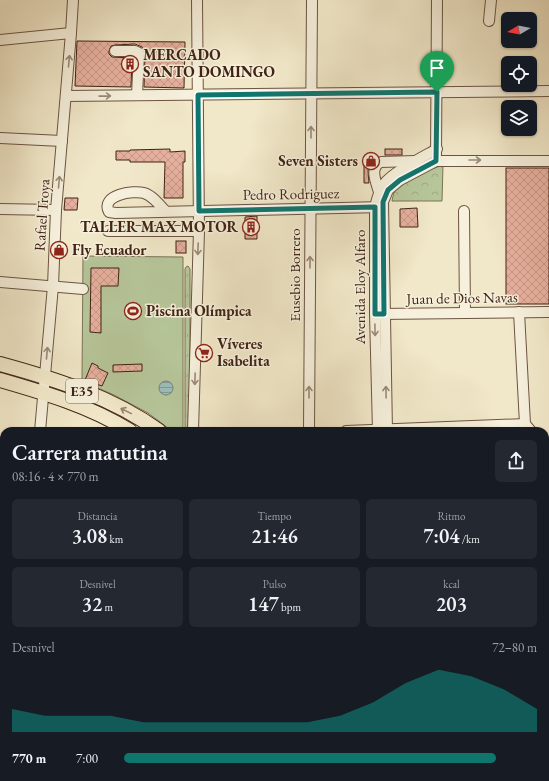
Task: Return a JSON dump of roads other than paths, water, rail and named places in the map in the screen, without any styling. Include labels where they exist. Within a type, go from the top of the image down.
[{"type":"highway","name":"E35","points":[[0,364],[46,376],[103,399],[142,418],[154,427]]},
{"type":"highway","name":"E35","points":[[0,380],[42,392],[90,410],[122,427]]},
{"type":"street","name":"Rafael Troya","points":[[40,427],[42,392],[46,376],[53,286],[56,210],[72,33],[72,0]]},
{"type":"street","points":[[194,427],[199,231],[197,0]]},
{"type":"street","name":"Eusebio Borrero","points":[[309,427],[312,0]]},
{"type":"street","points":[[437,0],[436,161],[549,160]]},
{"type":"street","points":[[489,21],[491,0]]},
{"type":"street","points":[[0,40],[72,33]]},
{"type":"street","points":[[115,51],[136,51],[139,53],[137,95]]},
{"type":"street","points":[[66,96],[549,91]]},
{"type":"street","points":[[0,138],[62,141]]},
{"type":"street","name":"Avenida Eloy Alfaro","points":[[382,427],[379,192],[384,184],[415,161],[437,149]]},
{"type":"street","points":[[379,192],[374,174],[377,164],[382,162],[415,161]]},
{"type":"street","name":"Avenida Eloy Alfaro","points":[[379,207],[388,190],[400,180],[436,161]]},
{"type":"street","name":"Pedro Rodriguez","points":[[166,212],[146,193],[137,192],[124,193],[114,197],[108,204],[107,209],[109,212],[116,213],[166,212],[199,211],[310,209],[379,207]]},
{"type":"street","points":[[0,209],[56,210]]},
{"type":"street","points":[[464,211],[464,313]]},
{"type":"street","points":[[108,231],[199,231]]},
{"type":"street","points":[[0,282],[83,289]]},
{"type":"street","points":[[519,312],[528,427]]},
{"type":"street","name":"Juan de Dios Navas","points":[[380,314],[549,312]]},
{"type":"water","points":[[163,381],[169,381],[173,385],[173,391],[169,395],[163,395],[159,391],[159,385]]},
{"type":"place","name":"MERCADO SANTO DOMINGO","points":[[130,64]]},
{"type":"place","name":"Seven Sisters","points":[[371,161]]},
{"type":"place","name":"TALLER MAX MOTOR","points":[[251,227]]},
{"type":"place","name":"Fly Ecuador","points":[[59,250]]},
{"type":"place","name":"Piscina Olímpica","points":[[133,311]]},
{"type":"place","name":"Víveres Isabelita","points":[[204,353]]}]
